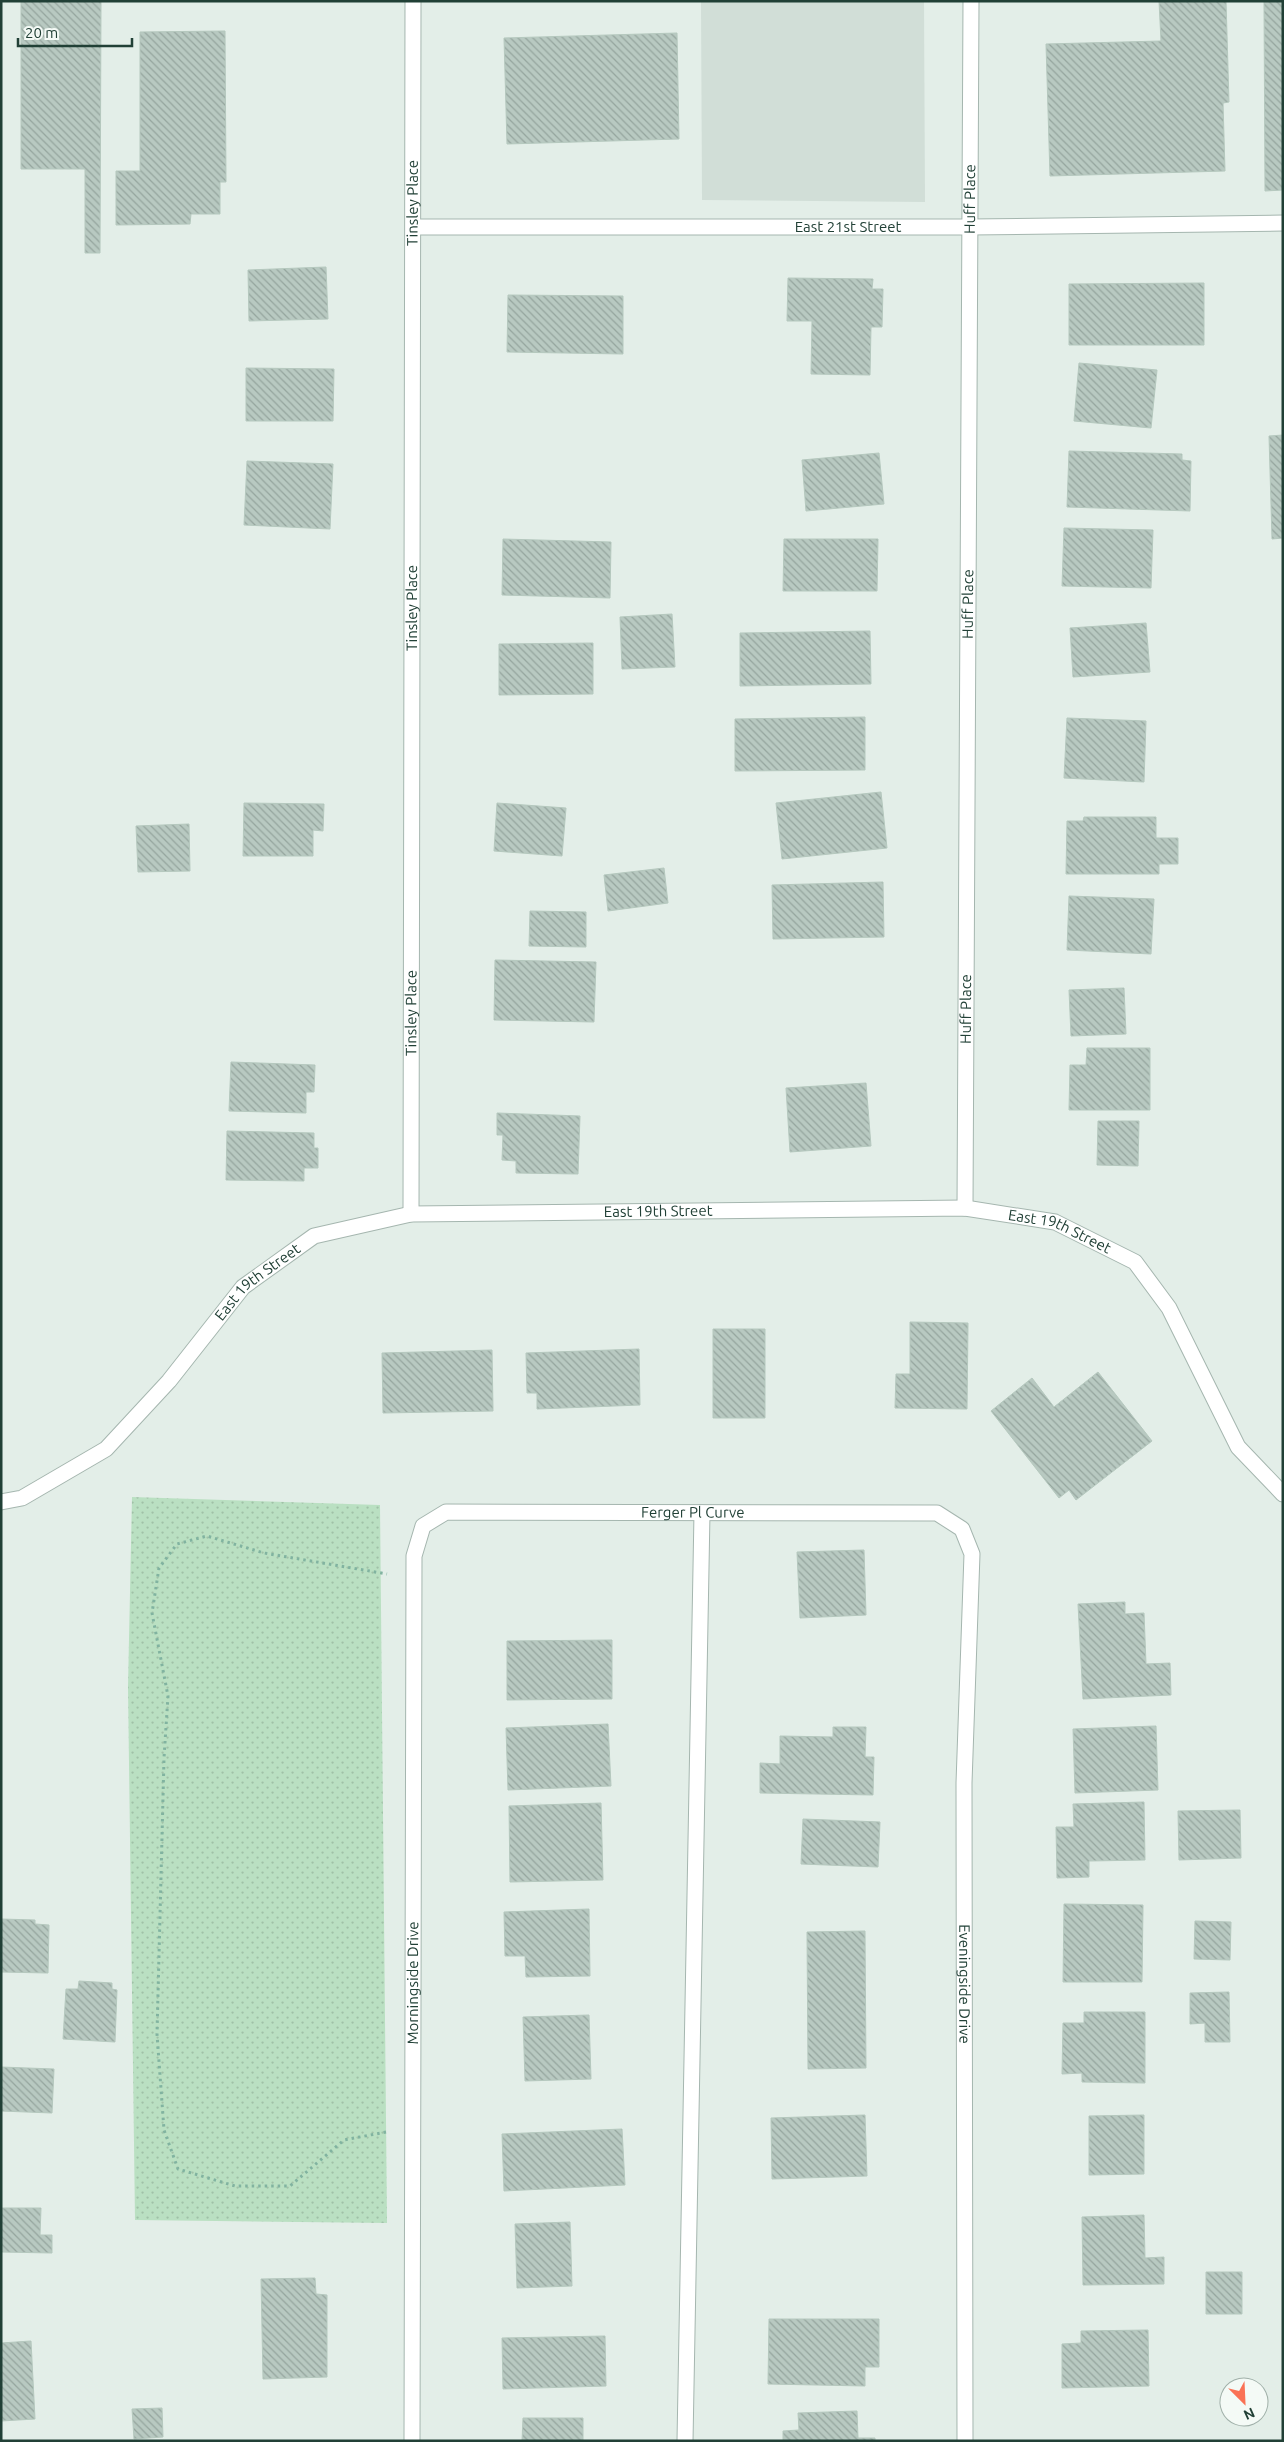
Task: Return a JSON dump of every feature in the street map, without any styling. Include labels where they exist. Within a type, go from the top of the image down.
[{"type":"street","name":"Tinsley Place","points":[[411,1214],[413,1]]},
{"type":"street","name":"Huff Place","points":[[965,1208],[971,1]]},
{"type":"street","name":"East 21st Street","points":[[414,227],[970,227],[1283,223]]},
{"type":"street","name":"East 19th Street","points":[[1,1502],[22,1498],[106,1449],[169,1381],[243,1287],[314,1236],[411,1214],[965,1208],[1055,1222],[1135,1262],[1169,1308],[1238,1447],[1283,1494]]},
{"type":"street","name":"Ferger Pl Curve","points":[[423,1526],[446,1512],[937,1513],[962,1529]]},
{"type":"street","points":[[685,2441],[702,1513]]},
{"type":"street","name":"Morningside Drive","points":[[412,2441],[414,1556],[423,1526]]},
{"type":"street","name":"Eveningside Drive","points":[[962,1529],[972,1554],[964,1783],[965,2441]]},
{"type":"path","points":[[412,2126],[344,2140],[290,2186],[235,2186],[178,2170],[164,2130],[158,2034],[164,1758],[168,1696],[152,1613],[160,1568],[165,1560],[177,1544],[207,1536],[264,1553],[358,1571],[414,1577]]},
{"type":"shaded area","points":[[701,1],[924,1],[925,202],[702,200]]},
{"type":"green space","points":[[132,1497],[380,1505],[387,2223],[135,2220],[128,1687]]},
{"type":"building","points":[[21,1],[101,1],[100,253],[85,253],[85,169],[21,169]]},
{"type":"building","points":[[1159,1],[1226,1],[1229,102],[1223,103],[1225,171],[1050,176],[1046,44],[1161,41]]},
{"type":"building","points":[[1264,1],[1283,1],[1283,190],[1265,191]]},
{"type":"building","points":[[225,31],[226,182],[220,182],[220,214],[191,214],[190,224],[116,225],[116,171],[140,171],[140,32]]},
{"type":"building","points":[[677,33],[679,139],[507,144],[504,38]]},
{"type":"building","points":[[326,267],[328,319],[249,321],[248,270]]},
{"type":"building","points":[[788,278],[873,279],[872,289],[883,289],[882,327],[871,327],[870,375],[811,374],[812,321],[787,321]]},
{"type":"building","points":[[1204,283],[1204,345],[1069,345],[1069,284]]},
{"type":"building","points":[[508,295],[623,296],[623,354],[507,352]]},
{"type":"building","points":[[1079,363],[1157,370],[1151,428],[1074,421]]},
{"type":"building","points":[[246,368],[334,369],[333,421],[246,421]]},
{"type":"building","points":[[1283,435],[1283,538],[1272,539],[1269,436]]},
{"type":"building","points":[[1069,451],[1182,454],[1182,460],[1191,461],[1190,511],[1067,507]]},
{"type":"building","points":[[879,453],[884,504],[806,511],[802,460]]},
{"type":"building","points":[[247,461],[333,464],[330,529],[244,525]]},
{"type":"building","points":[[1064,528],[1153,530],[1151,588],[1062,586]]},
{"type":"building","points":[[503,539],[611,542],[610,598],[502,595]]},
{"type":"building","points":[[784,539],[878,539],[877,591],[783,591]]},
{"type":"building","points":[[672,614],[675,667],[622,669],[620,617]]},
{"type":"building","points":[[1146,623],[1150,672],[1073,677],[1070,628]]},
{"type":"building","points":[[870,631],[871,684],[740,686],[740,633]]},
{"type":"building","points":[[593,643],[593,694],[499,695],[499,644]]},
{"type":"building","points":[[865,717],[865,770],[735,771],[735,719]]},
{"type":"building","points":[[1067,718],[1146,721],[1144,782],[1064,778]]},
{"type":"building","points":[[881,792],[887,848],[782,859],[776,803]]},
{"type":"building","points":[[244,803],[324,804],[323,831],[313,830],[313,856],[243,856]]},
{"type":"building","points":[[497,803],[566,808],[562,856],[494,851]]},
{"type":"building","points":[[1084,817],[1156,817],[1156,838],[1178,838],[1178,864],[1159,864],[1159,874],[1066,874],[1067,821],[1083,821]]},
{"type":"building","points":[[189,824],[190,871],[138,872],[136,826]]},
{"type":"building","points":[[664,868],[668,903],[608,911],[604,875]]},
{"type":"building","points":[[883,882],[884,937],[773,939],[772,885]]},
{"type":"building","points":[[1069,896],[1154,899],[1151,954],[1067,950]]},
{"type":"building","points":[[530,911],[586,912],[586,947],[529,946]]},
{"type":"building","points":[[495,960],[596,962],[594,1022],[494,1020]]},
{"type":"building","points":[[1124,988],[1126,1034],[1071,1036],[1069,990]]},
{"type":"building","points":[[1087,1048],[1150,1048],[1150,1110],[1069,1110],[1070,1065],[1086,1065]]},
{"type":"building","points":[[231,1062],[315,1065],[314,1092],[306,1092],[306,1113],[229,1111]]},
{"type":"building","points":[[866,1083],[871,1146],[790,1152],[786,1088]]},
{"type":"building","points":[[497,1113],[580,1116],[578,1174],[516,1173],[516,1161],[502,1160],[503,1135],[497,1135]]},
{"type":"building","points":[[1098,1121],[1139,1121],[1138,1166],[1097,1165]]},
{"type":"building","points":[[227,1131],[314,1133],[314,1148],[318,1148],[318,1168],[304,1168],[304,1181],[226,1180]]},
{"type":"building","points":[[910,1322],[968,1323],[967,1409],[895,1408],[896,1374],[910,1374]]},
{"type":"building","points":[[713,1329],[765,1329],[765,1418],[713,1418]]},
{"type":"building","points":[[639,1349],[640,1405],[537,1409],[537,1393],[527,1393],[526,1353]]},
{"type":"building","points":[[492,1350],[493,1411],[383,1413],[382,1353]]},
{"type":"building","points":[[1098,1372],[1152,1441],[1076,1500],[1069,1490],[1059,1498],[991,1411],[1032,1378],[1054,1407]]},
{"type":"building","points":[[864,1550],[866,1615],[800,1618],[797,1552]]},
{"type":"building","points":[[1125,1602],[1125,1614],[1144,1613],[1146,1664],[1170,1663],[1171,1695],[1083,1699],[1078,1604]]},
{"type":"building","points":[[612,1640],[612,1699],[507,1700],[507,1641]]},
{"type":"building","points":[[608,1724],[611,1786],[508,1790],[506,1728]]},
{"type":"building","points":[[1156,1726],[1158,1790],[1075,1793],[1073,1729]]},
{"type":"building","points":[[833,1727],[866,1727],[865,1757],[874,1757],[873,1795],[760,1793],[760,1763],[780,1764],[780,1736],[833,1737]]},
{"type":"building","points":[[1144,1802],[1145,1860],[1089,1861],[1089,1877],[1057,1878],[1056,1827],[1074,1827],[1073,1804]]},
{"type":"building","points":[[601,1803],[603,1880],[510,1882],[509,1806]]},
{"type":"building","points":[[1240,1810],[1241,1858],[1179,1860],[1178,1811]]},
{"type":"building","points":[[803,1819],[880,1822],[878,1867],[801,1864]]},
{"type":"building","points":[[1064,1904],[1143,1905],[1142,1982],[1063,1982]]},
{"type":"building","points":[[589,1909],[590,1976],[526,1977],[525,1956],[505,1956],[504,1912]]},
{"type":"building","points":[[1,1919],[35,1920],[35,1924],[49,1925],[48,1973],[1,1972]]},
{"type":"building","points":[[1195,1921],[1231,1922],[1230,1960],[1194,1959]]},
{"type":"building","points":[[865,1931],[866,2068],[808,2069],[807,1932]]},
{"type":"building","points":[[79,1981],[112,1983],[112,1989],[117,1990],[115,2042],[63,2039],[66,1989],[78,1989]]},
{"type":"building","points":[[1229,1992],[1230,2042],[1205,2042],[1205,2023],[1190,2024],[1190,1993]]},
{"type":"building","points":[[1084,2012],[1145,2012],[1145,2083],[1082,2082],[1082,2073],[1062,2074],[1063,2023],[1084,2023]]},
{"type":"building","points":[[589,2015],[591,2079],[525,2081],[523,2017]]},
{"type":"building","points":[[1,2067],[54,2069],[52,2113],[1,2111]]},
{"type":"building","points":[[865,2115],[867,2176],[772,2179],[771,2118]]},
{"type":"building","points":[[1144,2115],[1144,2174],[1089,2175],[1089,2116]]},
{"type":"building","points":[[622,2129],[625,2185],[504,2191],[502,2134]]},
{"type":"building","points":[[1,2208],[41,2208],[40,2235],[52,2235],[52,2253],[1,2252]]},
{"type":"building","points":[[1144,2215],[1145,2258],[1164,2257],[1164,2284],[1083,2285],[1082,2217]]},
{"type":"building","points":[[570,2222],[572,2286],[517,2288],[515,2224]]},
{"type":"building","points":[[1206,2272],[1242,2272],[1242,2314],[1206,2314]]},
{"type":"building","points":[[315,2278],[316,2294],[327,2295],[327,2377],[263,2379],[261,2279]]},
{"type":"building","points":[[769,2319],[879,2319],[879,2367],[865,2367],[865,2386],[768,2384]]},
{"type":"building","points":[[1148,2330],[1149,2386],[1062,2388],[1062,2344],[1081,2343],[1081,2331]]},
{"type":"building","points":[[605,2336],[606,2386],[503,2389],[502,2338]]},
{"type":"building","points":[[31,2341],[35,2419],[1,2421],[1,2343]]},
{"type":"building","points":[[162,2408],[163,2437],[134,2439],[132,2409]]},
{"type":"building","points":[[857,2411],[858,2438],[875,2438],[875,2441],[783,2441],[783,2431],[799,2430],[798,2413]]},
{"type":"building","points":[[523,2418],[583,2418],[583,2441],[522,2441]]}]
